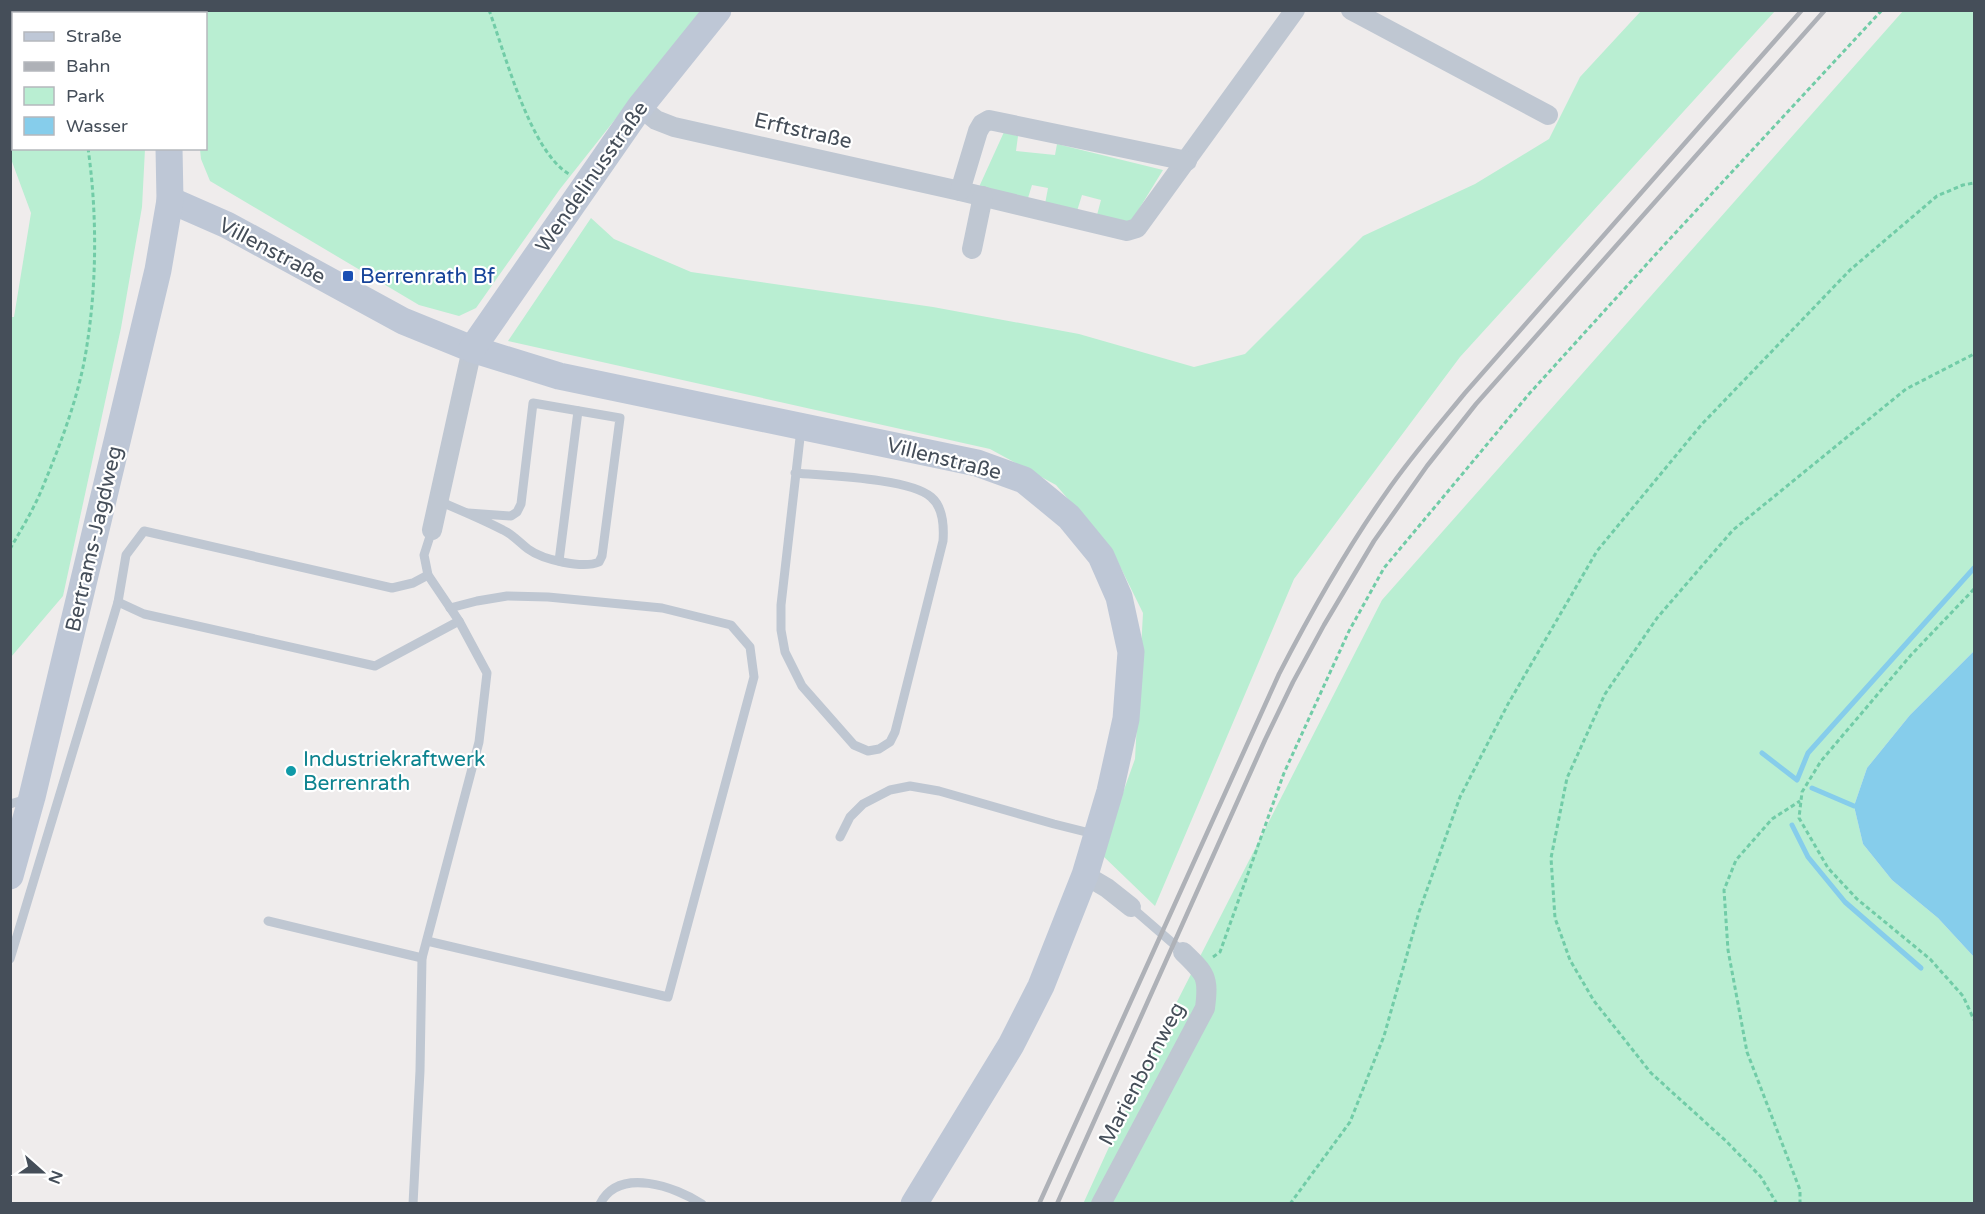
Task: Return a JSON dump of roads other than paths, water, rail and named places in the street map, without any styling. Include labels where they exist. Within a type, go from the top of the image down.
[{"type":"main road","name":"Wendelinusstraße","points":[[472,348],[640,107],[718,10]]},
{"type":"main road","name":"Bertrams-Jagdweg","points":[[10,876],[21,801],[156,281],[170,200],[170,150]]},
{"type":"main road","name":"Villenstraße","points":[[170,200],[227,225],[393,316],[472,348],[559,376],[977,463],[1024,480],[1069,517],[1101,556],[1119,597],[1131,652],[1126,719],[1097,835],[1085,875],[1041,986],[1021,1025],[914,1203]]},
{"type":"street","name":"Erftstraße","points":[[640,107],[656,120],[674,127],[983,196],[1127,231],[1137,228],[1295,10]]},
{"type":"street","points":[[1351,10],[1548,116]]},
{"type":"street","points":[[960,191],[978,131],[982,124],[989,120],[1187,161]]},
{"type":"street","points":[[972,249],[983,196]]},
{"type":"street","points":[[432,530],[472,348]]},
{"type":"street","name":"Marienbornweg","points":[[1085,875],[1107,888],[1131,907]]},
{"type":"street","name":"Marienbornweg","points":[[1101,1203],[1205,1008],[1208,985],[1199,968],[1183,952]]},
{"type":"lane","points":[[439,501],[506,531],[531,551],[559,561],[592,565],[600,562],[603,556],[620,418],[533,403],[521,504],[517,513],[511,516],[468,513]]},
{"type":"lane","points":[[559,561],[578,411]]},
{"type":"lane","points":[[795,472],[880,480],[902,485],[920,490],[931,497],[940,512],[944,527],[943,541],[895,732],[890,742],[879,749],[868,751],[854,745],[802,686],[785,652],[781,630],[781,605],[795,472],[801,426]]},
{"type":"lane","points":[[413,1203],[420,1071],[422,958],[479,742],[487,674],[459,621],[428,575],[424,555],[432,530]]},
{"type":"lane","points":[[10,959],[118,602],[126,555],[144,531],[392,588],[413,583],[428,575]]},
{"type":"lane","points":[[427,941],[668,997],[754,677],[750,647],[731,626],[662,608],[548,597],[507,596],[450,608]]},
{"type":"lane","points":[[118,602],[144,614],[375,666],[459,621]]},
{"type":"lane","points":[[840,837],[850,817],[863,804],[890,790],[910,786],[939,791],[1054,825],[1097,835]]},
{"type":"lane","name":"Marienbornweg","points":[[1131,907],[1183,952]]},
{"type":"lane","points":[[268,921],[422,958]]},
{"type":"lane","points":[[600,1203],[616,1188],[631,1183],[649,1183],[685,1193],[702,1203]]},
{"type":"water","points":[[1974,651],[1974,957],[1938,918],[1892,880],[1863,844],[1854,806],[1867,768],[1910,715]]},
{"type":"waterway","points":[[1762,753],[1797,780],[1808,753],[1974,568]]},
{"type":"waterway","points":[[1812,788],[1854,806]]},
{"type":"waterway","points":[[1792,825],[1808,857],[1845,902],[1921,968]]},
{"type":"railway","points":[[1039,1204],[1279,674],[1356,537],[1405,467],[1465,393],[1802,10]]},
{"type":"railway","points":[[1057,1204],[1265,740],[1324,625],[1374,541],[1427,466],[1476,404],[1825,10]]},
{"type":"place","name":"Berrenrath Bf","points":[[348,276]]},
{"type":"place","name":"Industriekraftwerk Berrenrath","points":[[291,771]]}]
